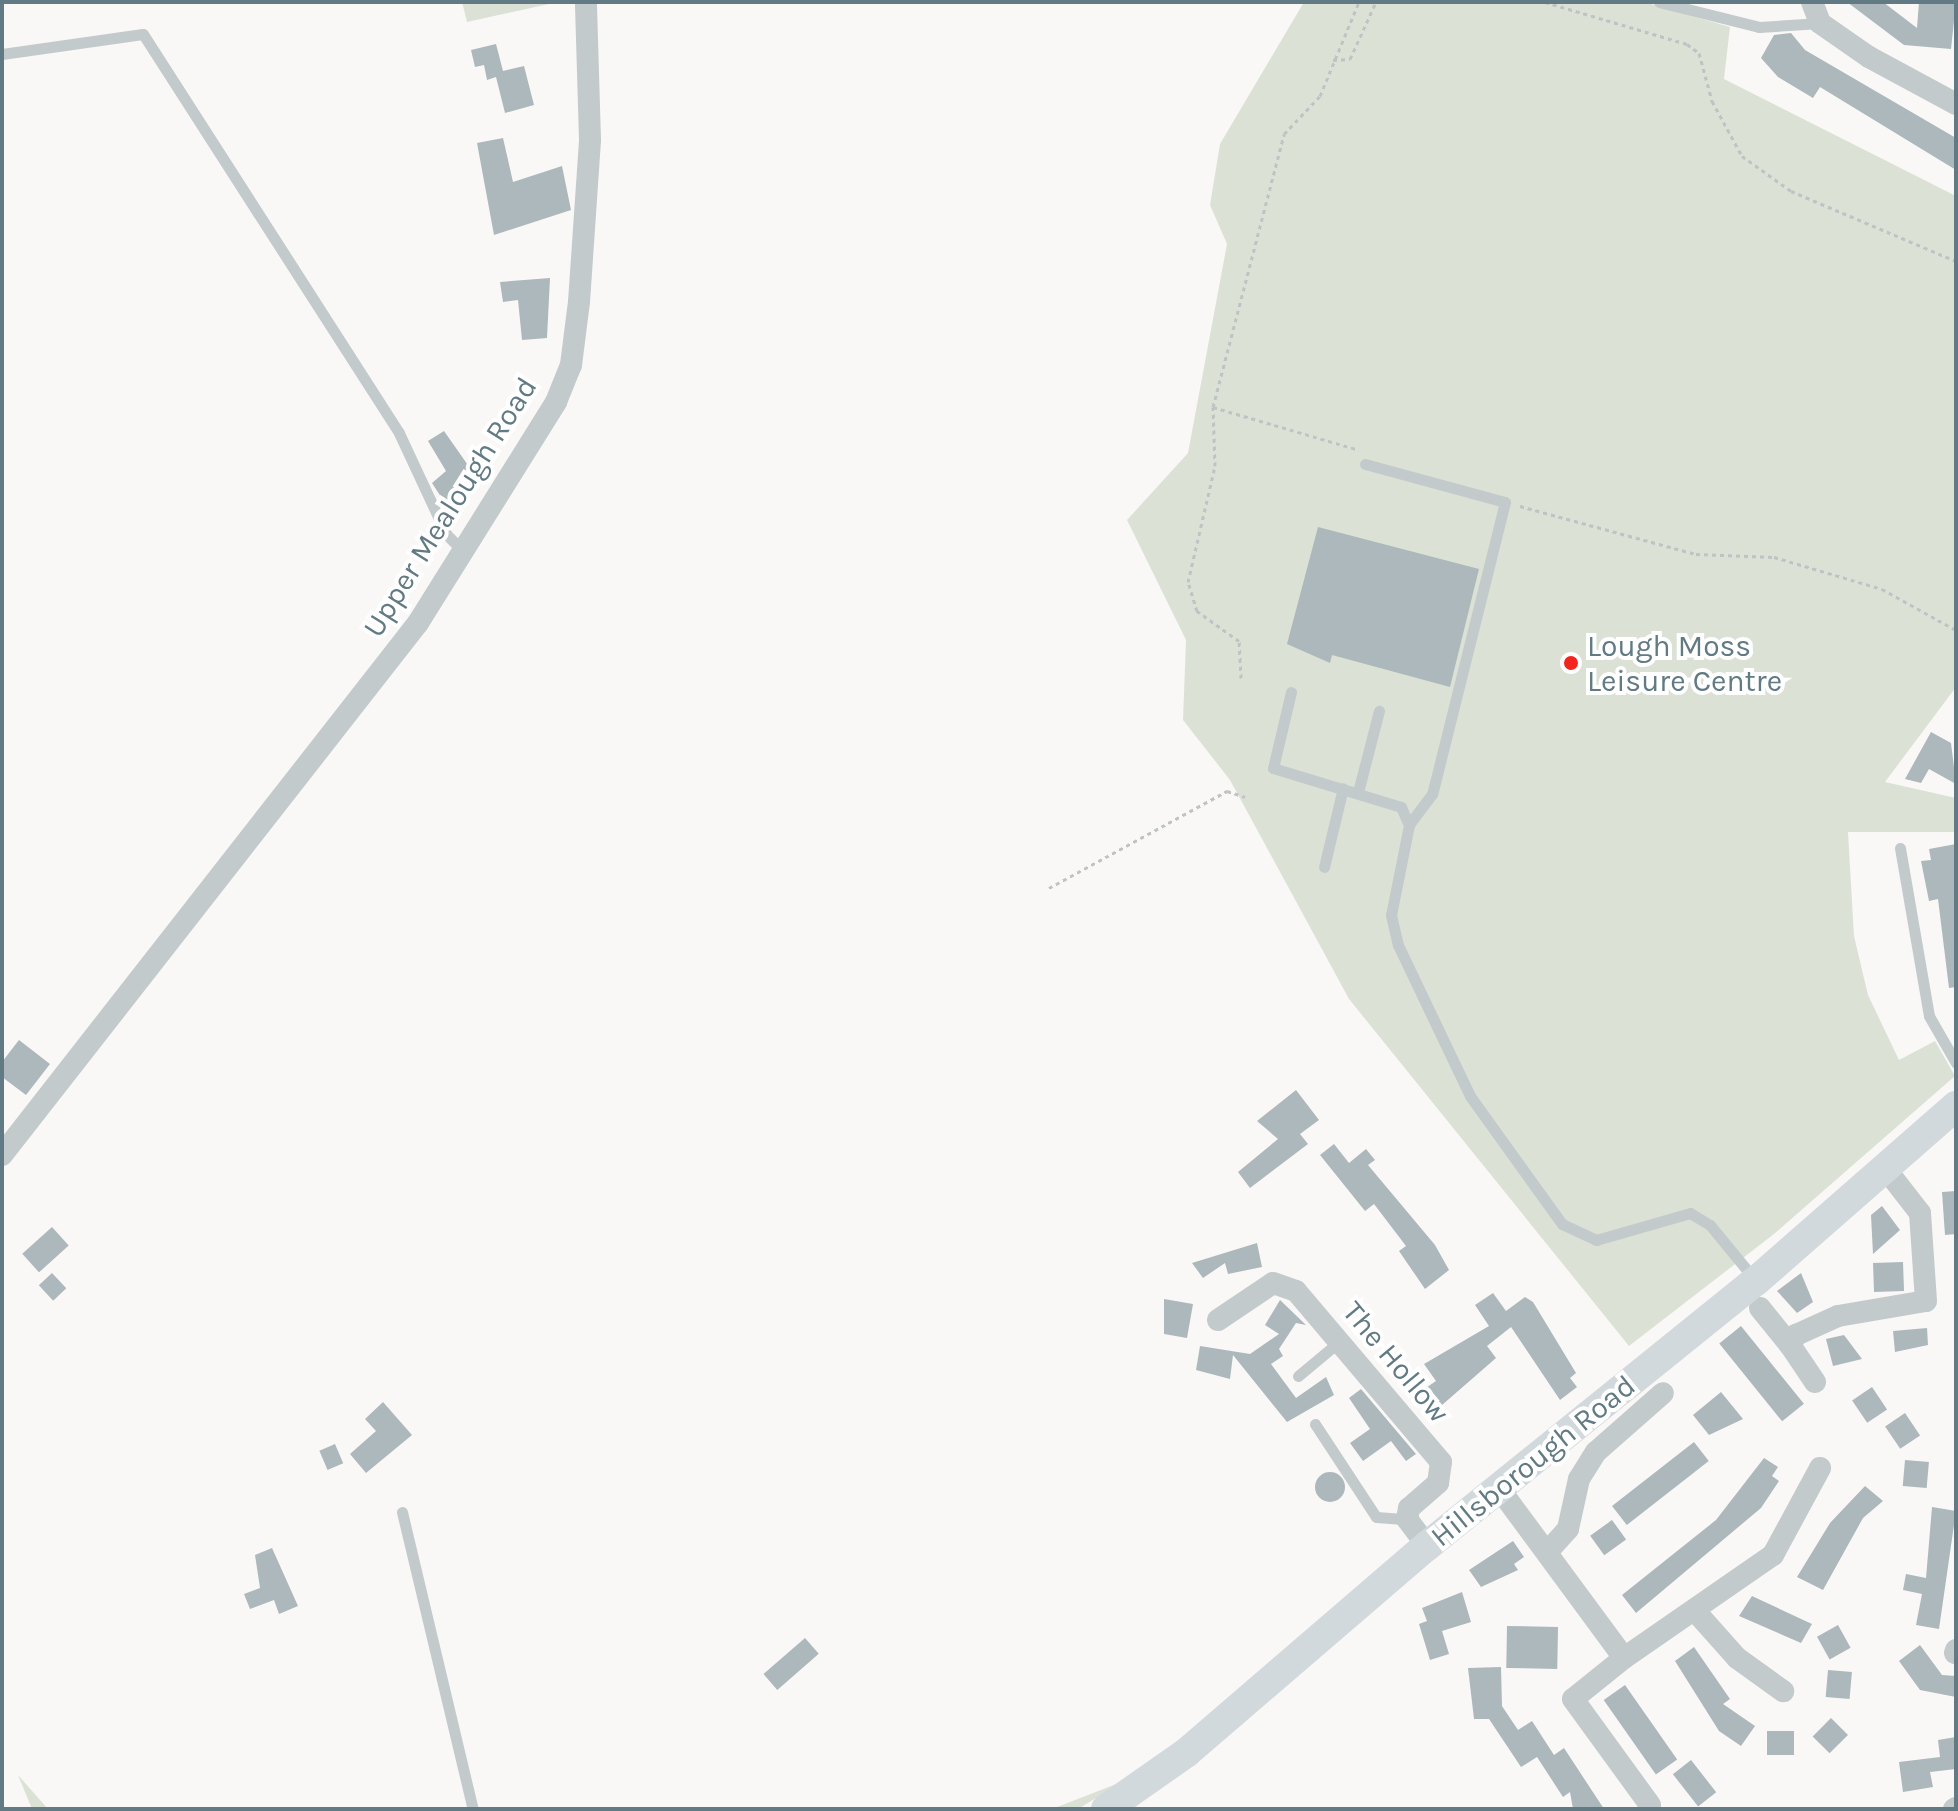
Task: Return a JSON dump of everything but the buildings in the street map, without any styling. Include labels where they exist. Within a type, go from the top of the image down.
[{"type":"main road","name":"Hillsborough Road","points":[[1106,1809],[1186,1753],[1498,1487],[1758,1295],[1885,1168],[1956,1106]]},
{"type":"street","name":"Upper Mealough Road","points":[[2,1155],[418,623],[571,365],[590,140],[586,2]]},
{"type":"street","points":[[1816,12],[1953,98]]},
{"type":"street","points":[[1790,1345],[1805,1329],[1838,1316],[1926,1301],[1920,1213],[1885,1168]]},
{"type":"street","name":"The Hollow","points":[[1218,1320],[1261,1289],[1286,1284],[1340,1341],[1441,1462],[1438,1483],[1409,1508],[1407,1519]]},
{"type":"street","points":[[1758,1295],[1815,1382]]},
{"type":"street","points":[[1550,1549],[1568,1529],[1579,1479],[1596,1452],[1663,1393]]},
{"type":"street","points":[[1650,1805],[1573,1699],[1624,1658],[1696,1612],[1773,1555],[1820,1468]]},
{"type":"street","points":[[1498,1487],[1550,1549],[1624,1658]]},
{"type":"street","points":[[1407,1519],[1427,1546]]},
{"type":"street","points":[[1696,1612],[1737,1658],[1783,1691]]},
{"type":"lane","points":[[1659,2],[1759,27],[1816,12]]},
{"type":"lane","points":[[2,54],[143,34],[399,433],[446,534],[462,550]]},
{"type":"lane","points":[[1365,464],[1505,502],[1432,794],[1409,825],[1391,915],[1398,945],[1470,1096],[1562,1224],[1596,1240],[1690,1213],[1710,1225],[1758,1295]]},
{"type":"lane","points":[[1291,692],[1273,768],[1394,802],[1409,825]]},
{"type":"lane","points":[[1358,792],[1379,711]]},
{"type":"lane","points":[[1324,867],[1343,788]]},
{"type":"lane","points":[[1900,848],[1929,1016],[1956,1063]]},
{"type":"lane","points":[[1298,1376],[1340,1341]]},
{"type":"lane","points":[[1315,1424],[1376,1517],[1407,1519]]},
{"type":"lane","points":[[402,1512],[473,1809]]},
{"type":"path","points":[[1241,678],[1239,641],[1197,611],[1188,582],[1215,466],[1213,407],[1284,134],[1320,96],[1332,60],[1359,2]]},
{"type":"path","points":[[1332,60],[1350,59],[1376,2]]},
{"type":"path","points":[[1545,2],[1687,44],[1699,53],[1712,101],[1742,156],[1791,191],[1956,261]]},
{"type":"path","points":[[1213,407],[1363,452],[1365,464]]},
{"type":"path","points":[[1505,502],[1696,554],[1774,557],[1882,589],[1956,630]]},
{"type":"path","points":[[1049,888],[1227,791],[1245,797]]},
{"type":"shaded area","points":[[462,2],[558,2],[467,22]]},
{"type":"shaded area","name":"Lough Moss Leisure Centre","points":[[1304,2],[1644,2],[1730,27],[1724,79],[1956,196],[1956,687],[1885,782],[1956,798],[1956,832],[1848,832],[1854,936],[1868,995],[1899,1060],[1935,1041],[1955,1076],[1774,1234],[1629,1346],[1349,999],[1230,780],[1183,720],[1186,640],[1127,520],[1188,453],[1227,244],[1210,205],[1220,144]]},
{"type":"shaded area","points":[[18,1775],[48,1809],[32,1809]]},
{"type":"shaded area","points":[[1124,1781],[1078,1809],[1052,1809]]},
{"type":"place","name":"Lough Moss Leisure Centre","points":[[1571,663]]}]
